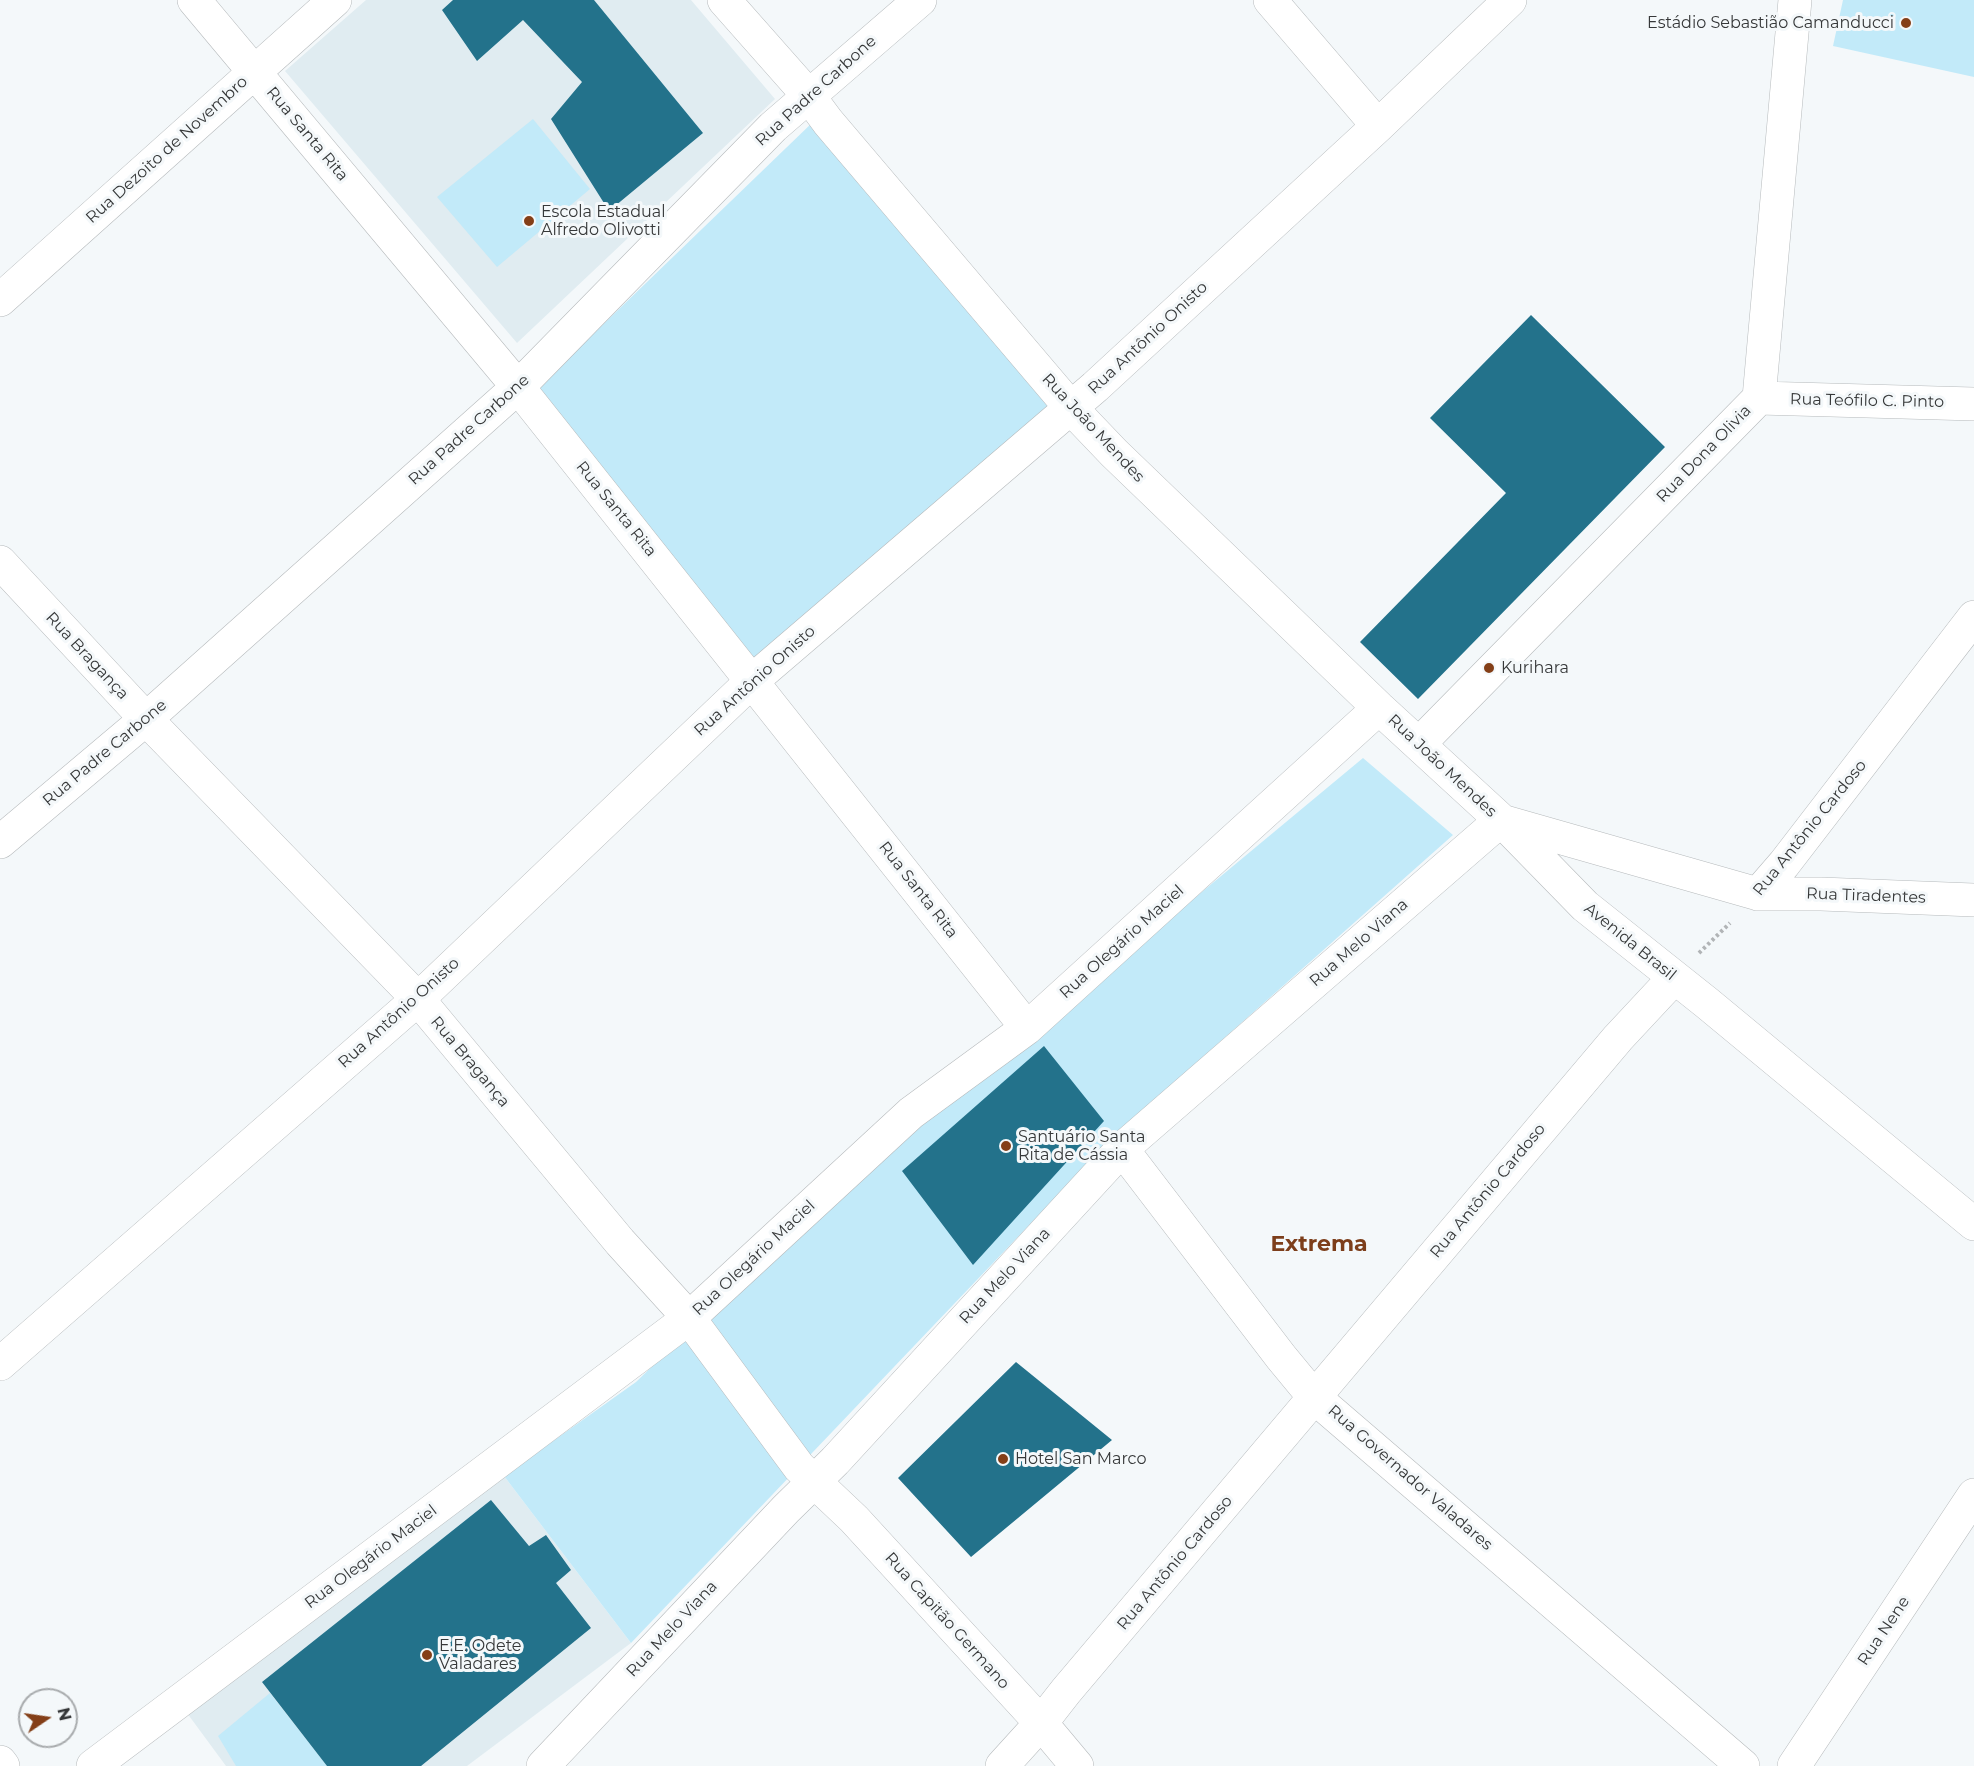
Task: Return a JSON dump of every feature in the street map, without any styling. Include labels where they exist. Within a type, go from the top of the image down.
[{"type":"street","name":"Rua Santa Rita","points":[[194,0],[518,387],[753,680],[1027,1028]]},
{"type":"street","name":"Rua Dezoito de Novembro","points":[[0,300],[335,0]]},
{"type":"street","name":"Rua João Mendes","points":[[723,0],[808,95],[828,122],[1071,408],[1114,453],[1379,708],[1501,820]]},
{"type":"street","name":"Rua Padre Carbone","points":[[0,842],[146,719],[518,387],[773,127],[920,0]]},
{"type":"street","points":[[1270,0],[1378,126]]},
{"type":"street","name":"Rua Antônio Onisto","points":[[0,1364],[417,999],[753,680],[1071,408],[1378,126],[1510,0]]},
{"type":"street","name":"Rua Dona Olivia","points":[[1419,744],[1759,398],[1795,0]]},
{"type":"street","name":"Rua Teófilo C. Pinto","points":[[1759,398],[1974,404]]},
{"type":"street","name":"Rua Bragança","points":[[0,562],[146,719],[417,999],[620,1242],[689,1318],[799,1467],[814,1480]]},
{"type":"street","name":"Rua Antônio Cardoso","points":[[1758,894],[1784,864],[1974,618]]},
{"type":"street","name":"Rua Olegário Maciel","points":[[93,1766],[689,1318],[911,1113],[1027,1028],[1379,708]]},
{"type":"street","points":[[1501,820],[1758,894]]},
{"type":"street","name":"Avenida Brasil","points":[[1501,820],[1585,906],[1974,1224]]},
{"type":"street","name":"Rua Melo Viana","points":[[543,1766],[814,1480],[835,1461],[1122,1149],[1501,820]]},
{"type":"street","name":"Rua Tiradentes","points":[[1758,894],[1974,900]]},
{"type":"street","name":"Rua Antônio Cardoso","points":[[1002,1766],[1041,1724],[1618,1038],[1674,978]]},
{"type":"street","name":"Rua Governador Valadares","points":[[1122,1149],[1314,1397],[1743,1766]]},
{"type":"street","name":"Rua Capitão Germano","points":[[814,1480],[854,1519],[1077,1766]]},
{"type":"street","name":"Rua Nene","points":[[1794,1766],[1974,1495]]},
{"type":"street","points":[[0,1762],[3,1766]]},
{"type":"path","name":"Rua Antônio Cardoso","points":[[1674,978],[1758,894]]},
{"type":"shaded area","name":"Escola Estadual Alfredo Olivotti","points":[[366,0],[691,0],[775,99],[517,343],[285,71]]},
{"type":"shaded area","name":"Estádio Sebastião Camanducci","points":[[1843,0],[1974,0],[1974,77],[1833,46]]},
{"type":"shaded area","points":[[533,119],[590,189],[497,267],[437,197]]},
{"type":"shaded area","points":[[814,121],[1055,410],[753,659],[535,390]]},
{"type":"shaded area","points":[[1363,758],[1453,835],[1115,1135],[631,1643],[504,1476],[636,1382],[802,1221],[900,1143]]},
{"type":"shaded area","name":"E.E. Odete Valadares","points":[[504,1476],[631,1643],[467,1766],[226,1766],[173,1694]]},
{"type":"shaded area","points":[[270,1693],[327,1766],[236,1766],[218,1736]]},
{"type":"building","points":[[453,0],[594,0],[703,133],[609,211],[551,119],[582,82],[523,20],[477,61],[442,10]]},
{"type":"building","points":[[1531,315],[1665,447],[1418,699],[1360,642],[1506,493],[1430,418]]},
{"type":"building","name":"Santuário Santa Rita de Cássia","points":[[1044,1046],[1104,1121],[973,1265],[902,1171]]},
{"type":"building","name":"Hotel San Marco","points":[[1016,1362],[1112,1440],[971,1557],[898,1478]]},
{"type":"building","name":"E.E. Odete Valadares","points":[[491,1500],[529,1546],[546,1535],[571,1570],[556,1583],[591,1628],[421,1766],[327,1766],[262,1682]]},
{"type":"place","name":"Estádio Sebastião Camanducci","points":[[1906,23]]},
{"type":"place","name":"Escola Estadual Alfredo Olivotti","points":[[529,221]]},
{"type":"place","name":"Kurihara","points":[[1489,668]]},
{"type":"place","name":"Santuário Santa Rita de Cássia","points":[[1006,1146]]},
{"type":"place","name":"Hotel San Marco","points":[[1003,1459]]},
{"type":"place","name":"E.E. Odete Valadares","points":[[427,1655]]},
{"type":"district","name":"Extrema","points":[[1319,1245]]}]
